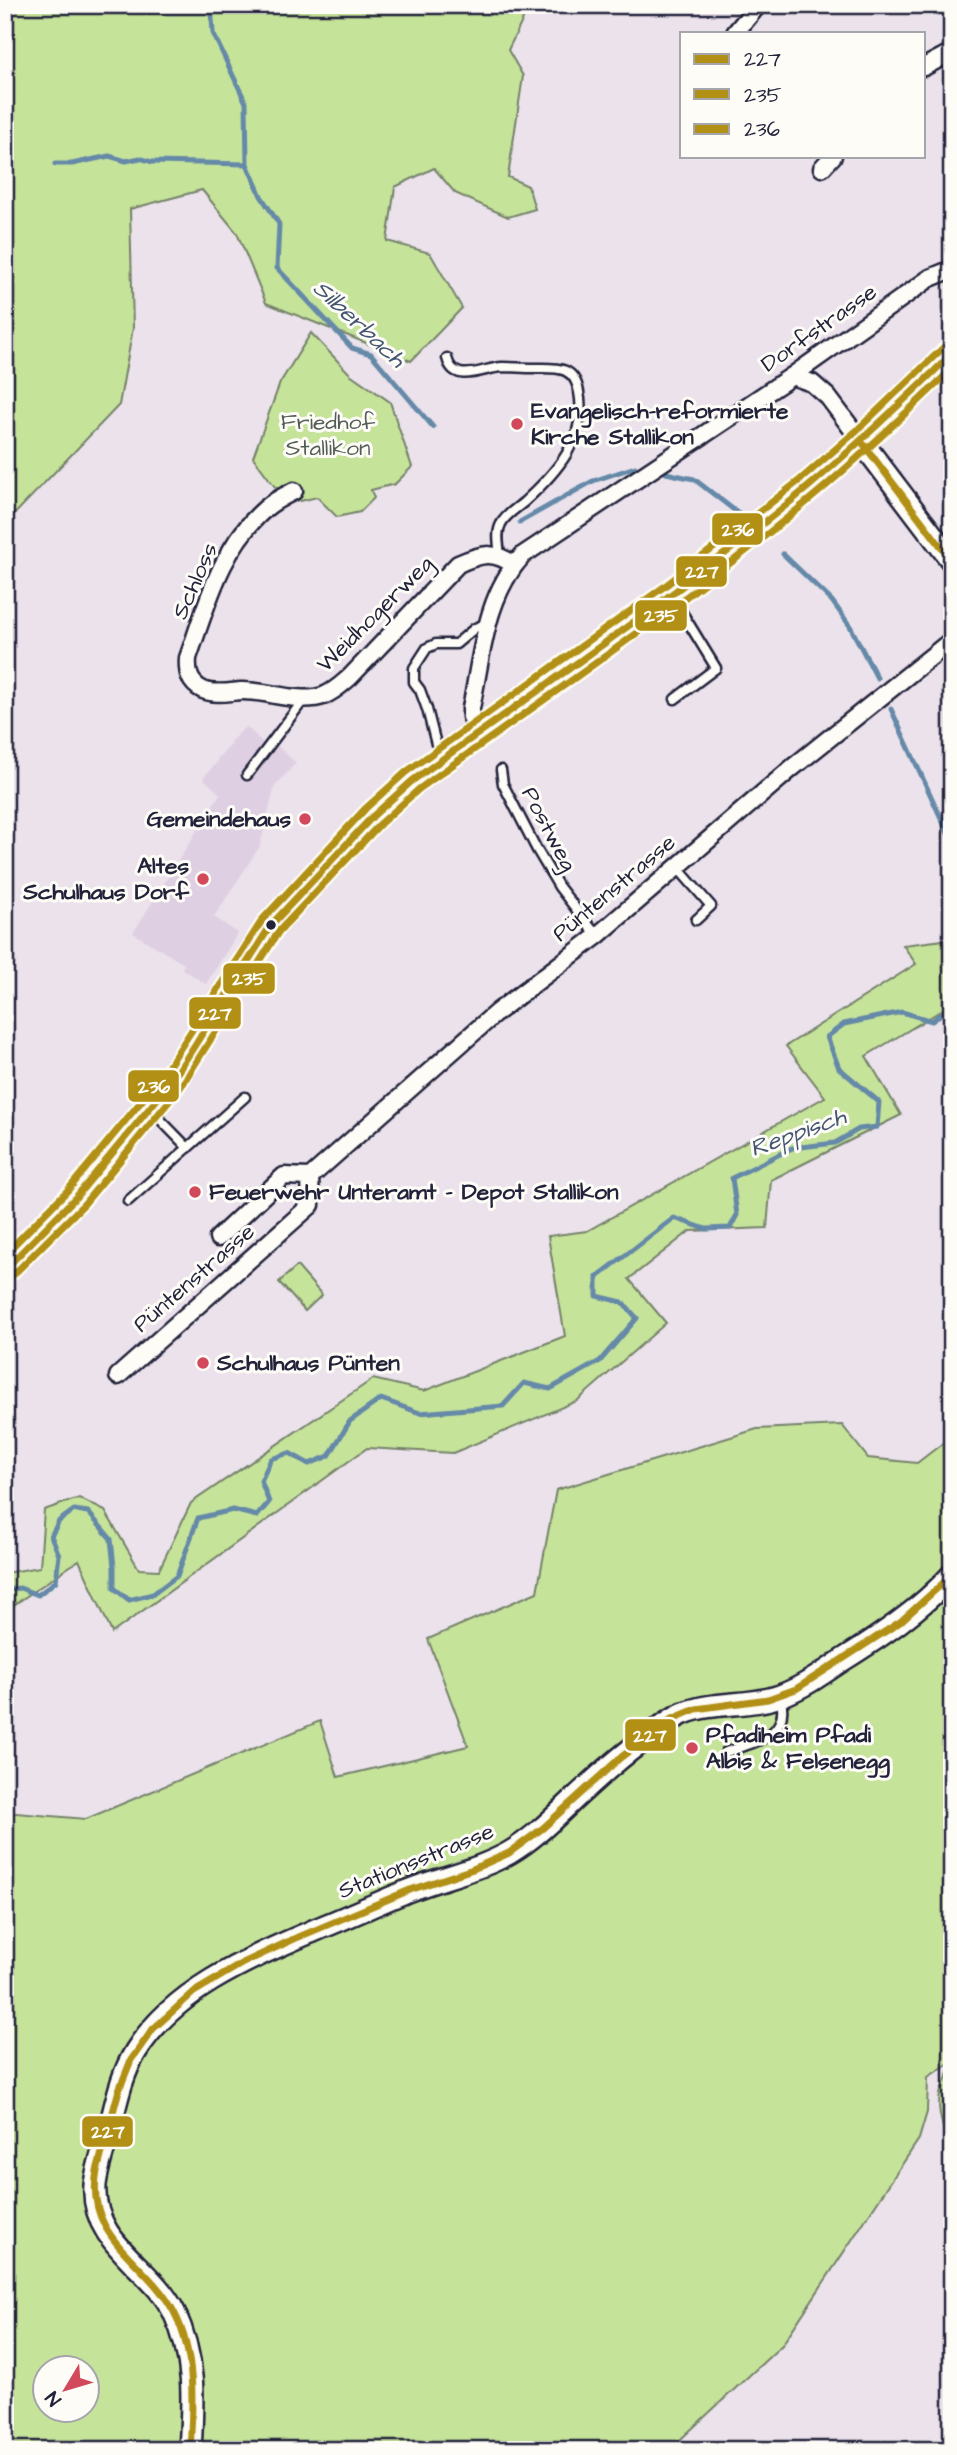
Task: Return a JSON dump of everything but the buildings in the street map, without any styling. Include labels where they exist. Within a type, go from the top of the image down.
[{"type":"main road","points":[[5,1269],[76,1197],[149,1109],[181,1068],[271,925],[373,816],[412,781],[671,594],[801,493],[861,441],[952,354]]},
{"type":"street","points":[[736,32],[758,5]]},
{"type":"street","points":[[926,66],[952,52]]},
{"type":"street","points":[[822,168],[831,158]]},
{"type":"street","name":"Dorfstrasse","points":[[479,733],[471,717],[471,708],[488,623],[500,588],[514,565],[534,547],[792,376],[930,278],[952,269]]},
{"type":"street","points":[[792,376],[813,383],[828,397],[952,561]]},
{"type":"street","name":"Schloss","points":[[187,673],[188,658],[222,564],[249,524],[268,506],[294,491]]},
{"type":"street","points":[[500,555],[514,565]]},
{"type":"street","name":"Weidhogerweg","points":[[187,673],[193,683],[205,691],[245,691],[305,698],[322,696],[350,677],[458,564],[473,557],[500,555]]},
{"type":"street","name":"Püntenstrasse","points":[[218,1238],[284,1176],[310,1177],[497,1012],[597,936],[792,768],[952,640]]},
{"type":"street","name":"Püntenstrasse","points":[[118,1376],[310,1205],[310,1177]]},
{"type":"street","name":"Stationsstrasse","points":[[190,2450],[192,2370],[181,2332],[162,2292],[104,2230],[96,2204],[95,2184],[100,2163],[129,2064],[142,2042],[180,2004],[244,1961],[410,1890],[511,1852],[548,1824],[633,1747],[682,1713],[700,1708],[753,1703],[780,1696],[808,1683],[893,1627],[922,1605],[952,1575]]},
{"type":"lane","points":[[447,358],[454,370],[462,374],[502,367],[558,367],[578,382],[580,423],[573,445],[538,489],[502,521],[498,533],[500,555]]},
{"type":"lane","points":[[671,594],[716,668],[675,699]]},
{"type":"lane","points":[[444,758],[437,748],[427,709],[414,682],[414,668],[427,648],[436,643],[456,644],[475,628],[488,623]]},
{"type":"lane","points":[[247,775],[305,698]]},
{"type":"lane","name":"Postweg","points":[[501,770],[503,784],[542,859],[559,887],[597,936]]},
{"type":"lane","points":[[676,866],[711,906],[696,920]]},
{"type":"lane","points":[[128,1201],[245,1097]]},
{"type":"lane","points":[[149,1109],[188,1148]]},
{"type":"lane","points":[[726,1752],[767,1738],[781,1723],[784,1708],[780,1696]]},
{"type":"shaded area","name":"Altes Schulhaus Dorf","points":[[246,726],[266,746],[272,741],[296,763],[275,786],[260,846],[214,917],[238,933],[206,984],[182,969],[184,964],[133,933],[220,794],[203,778],[231,745],[230,742]]},
{"type":"green space","points":[[5,5],[530,5],[508,50],[523,76],[508,177],[528,186],[535,209],[508,217],[455,193],[434,168],[395,187],[387,241],[430,253],[462,308],[411,361],[266,303],[237,233],[202,190],[130,209],[133,328],[119,405],[5,524]]},
{"type":"green space","name":"Friedhof Stallikon","points":[[311,333],[350,374],[390,402],[412,467],[395,484],[371,490],[374,498],[360,512],[337,517],[317,497],[300,501],[295,494],[275,487],[253,457],[280,383]]},
{"type":"green space","points":[[952,939],[952,1004],[866,1056],[901,1115],[771,1180],[767,1228],[690,1231],[629,1279],[666,1323],[577,1401],[453,1453],[367,1448],[112,1633],[79,1560],[5,1611],[5,1573],[40,1567],[44,1510],[79,1498],[105,1511],[139,1569],[159,1570],[191,1503],[373,1379],[424,1391],[565,1336],[548,1236],[587,1231],[825,1097],[786,1046],[916,964],[903,945]]},
{"type":"green space","points":[[297,1266],[322,1295],[305,1311],[279,1282]]},
{"type":"green space","points":[[842,1425],[868,1458],[917,1463],[952,1436],[952,2150],[943,2128],[939,2103],[951,2062],[928,2077],[927,2112],[919,2139],[782,2345],[669,2450],[5,2450],[5,1812],[86,1819],[320,1721],[338,1777],[468,1746],[428,1639],[537,1592],[556,1490],[757,1429]]},
{"type":"waterway","name":"Silberbach","points":[[211,5],[213,33],[246,103],[247,164],[261,196],[279,224],[277,268],[352,348],[371,354],[433,427]]},
{"type":"waterway","points":[[55,164],[72,164],[109,156],[126,161],[140,158],[152,162],[247,164]]},
{"type":"waterway","name":"Silberbach","points":[[520,522],[593,481],[635,467]]},
{"type":"waterway","name":"Silberbach","points":[[666,473],[694,479],[743,517]]},
{"type":"waterway","name":"Silberbach","points":[[783,554],[832,601],[850,626],[877,678]]},
{"type":"waterway","name":"Silberbach","points":[[891,709],[952,842]]},
{"type":"waterway","name":"Reppisch","points":[[5,1590],[20,1588],[38,1595],[56,1581],[59,1555],[51,1536],[59,1521],[74,1510],[88,1512],[111,1539],[114,1588],[129,1600],[153,1594],[177,1576],[198,1518],[233,1510],[257,1516],[269,1502],[261,1481],[271,1459],[289,1453],[309,1464],[329,1456],[350,1421],[381,1399],[420,1413],[503,1406],[524,1383],[550,1389],[600,1361],[637,1318],[622,1302],[597,1296],[597,1277],[674,1218],[706,1229],[730,1228],[737,1215],[732,1178],[792,1148],[835,1143],[859,1129],[877,1127],[879,1102],[839,1068],[827,1037],[844,1024],[902,1012],[932,1021],[952,1005]]},
{"type":"transit line","name":"236","points":[[5,1254],[68,1190],[163,1075],[263,919],[366,808],[406,772],[665,586],[800,480],[854,433],[945,346]]},
{"type":"transit line","name":"227","points":[[5,1269],[76,1197],[172,1081],[271,925],[373,816],[412,781],[613,637],[760,526],[845,455],[952,354]]},
{"type":"transit line","name":"235","points":[[12,1276],[84,1204],[180,1088],[279,931],[380,824],[419,789],[620,646],[767,534],[885,433],[952,369]]},
{"type":"transit line","name":"227","points":[[861,441],[952,561]]},
{"type":"transit line","name":"227","points":[[190,2450],[190,2362],[181,2328],[163,2294],[109,2232],[100,2215],[96,2195],[97,2171],[119,2090],[131,2060],[153,2029],[194,1992],[243,1963],[410,1890],[473,1869],[509,1853],[543,1828],[620,1758],[670,1720],[696,1709],[768,1699],[796,1689],[900,1622],[952,1575]]},
{"type":"place","name":"Evangelisch-reformierte Kirche Stallikon","points":[[517,424]]},
{"type":"place","name":"Gemeindehaus","points":[[305,819]]},
{"type":"place","name":"Altes Schulhaus Dorf","points":[[203,879]]},
{"type":"place","name":"Feuerwehr Unteramt - Depot Stallikon","points":[[195,1192]]},
{"type":"place","name":"Schulhaus Pünten","points":[[203,1363]]},
{"type":"place","name":"Pfadiheim Pfadi Albis & Felsenegg","points":[[692,1748]]}]
